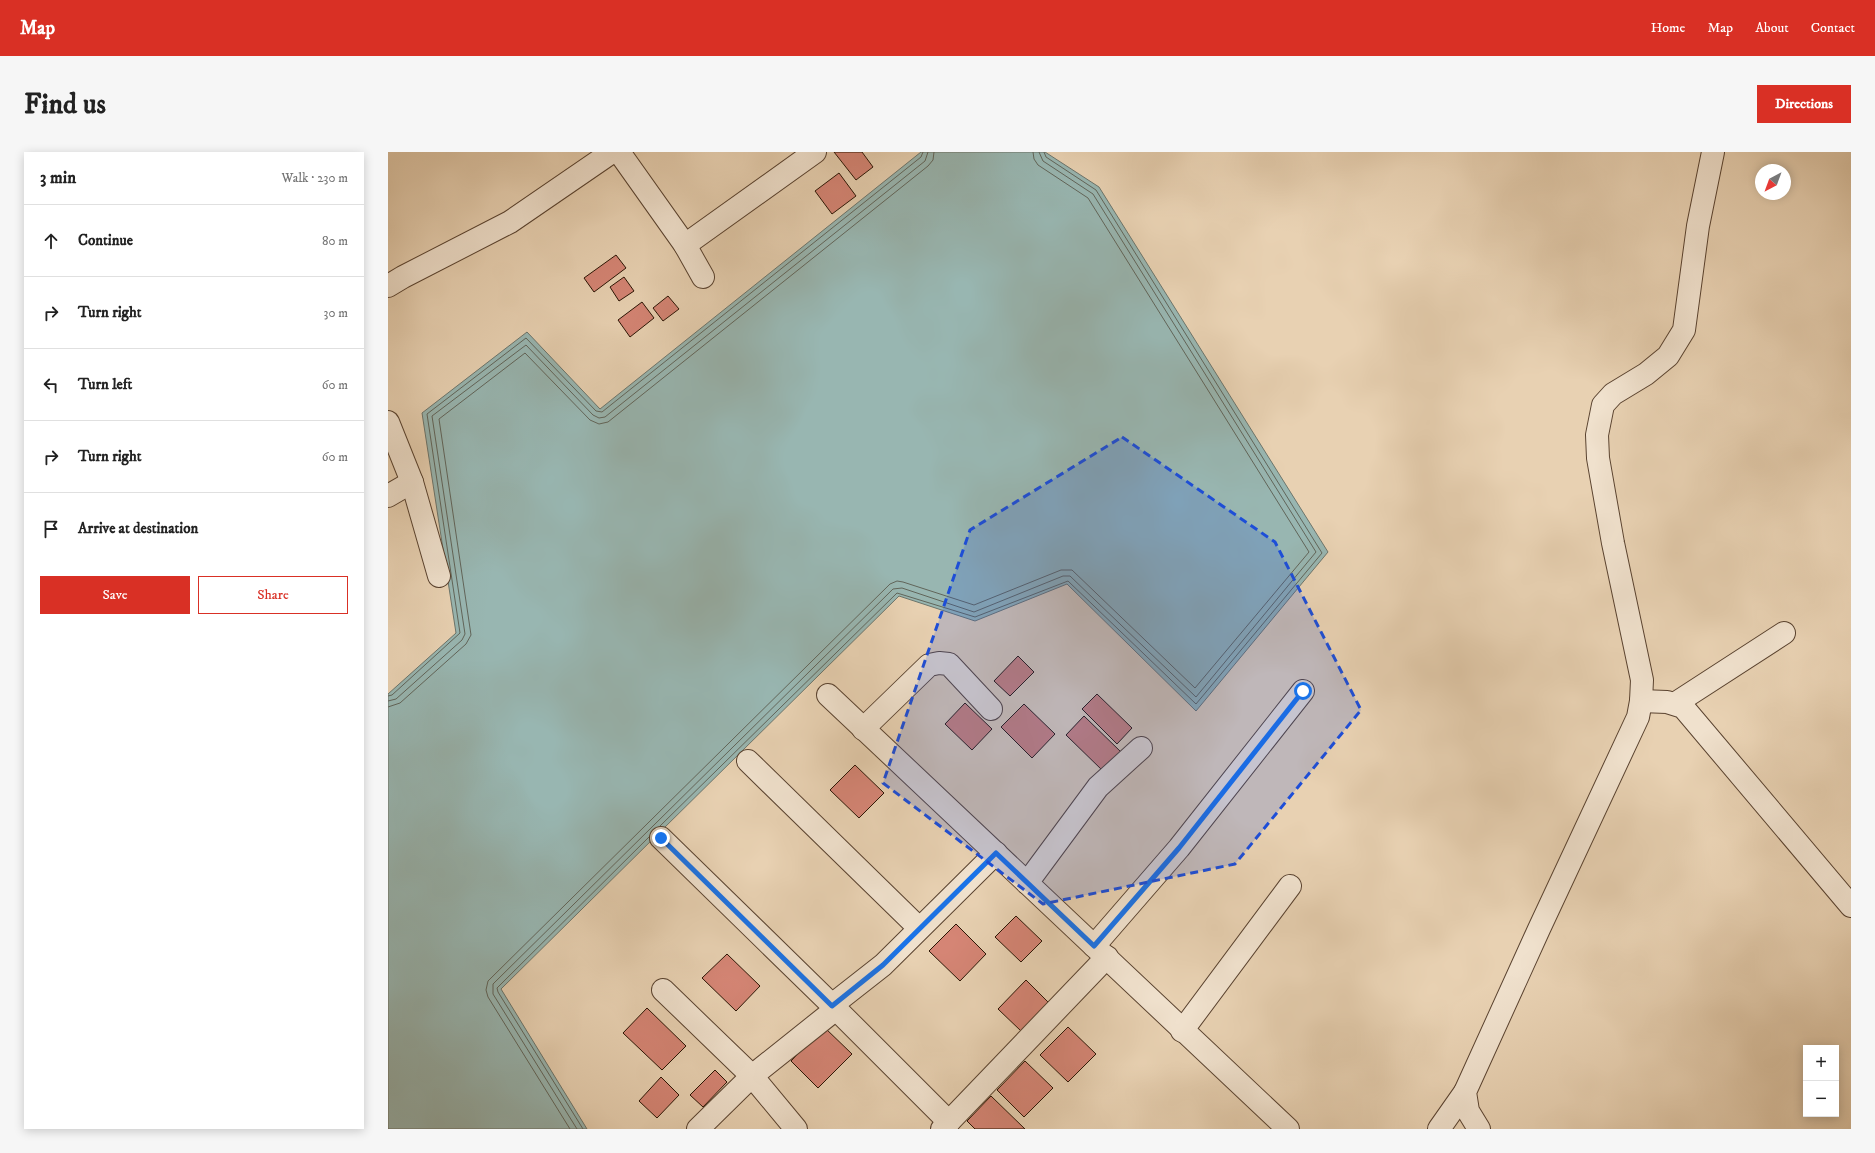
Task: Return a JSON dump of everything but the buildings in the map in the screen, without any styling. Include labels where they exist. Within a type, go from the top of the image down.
[{"type":"street","points":[[388,286],[510,222],[612,152]]},
{"type":"street","points":[[619,152],[684,245],[703,277]]},
{"type":"street","points":[[684,245],[815,152]]},
{"type":"street","points":[[1439,1129],[1466,1092],[1539,929],[1638,717],[1641,701],[1642,680],[1598,458],[1597,435],[1603,405],[1613,394],[1646,374],[1668,356],[1684,330],[1698,226],[1713,152]]},
{"type":"street","points":[[388,422],[412,482],[439,576]]},
{"type":"street","points":[[388,496],[412,482]]},
{"type":"street","points":[[1676,703],[1784,633]]},
{"type":"street","points":[[863,729],[929,665],[939,663],[950,664],[991,709]]},
{"type":"street","points":[[661,838],[834,1008],[945,1126],[1100,952],[1179,848],[1303,691]]},
{"type":"street","points":[[828,695],[1182,1031],[1288,1129]]},
{"type":"street","points":[[1641,701],[1676,703],[1683,707],[1851,906]]},
{"type":"street","points":[[1026,883],[1098,787],[1141,748]]},
{"type":"street","points":[[748,761],[919,928]]},
{"type":"street","points":[[698,1129],[752,1076],[883,965],[996,853]]},
{"type":"street","points":[[1182,1031],[1290,886]]},
{"type":"street","points":[[663,990],[752,1076],[796,1129]]},
{"type":"street","points":[[1466,1092],[1468,1111],[1479,1129]]},
{"type":"highlighted area","points":[[1122,437],[1275,542],[1361,710],[1235,864],[1043,904],[883,783],[970,530]]},
{"type":"water","points":[[921,152],[1045,152],[1099,187],[1328,552],[1196,711],[1067,584],[975,621],[899,596],[501,989],[587,1129],[388,1129],[388,694],[456,633],[422,413],[527,332],[600,409]]},
{"type":"route","points":[[661,838],[832,1006],[883,965],[996,853],[1094,946],[1179,848],[1303,691]]}]
